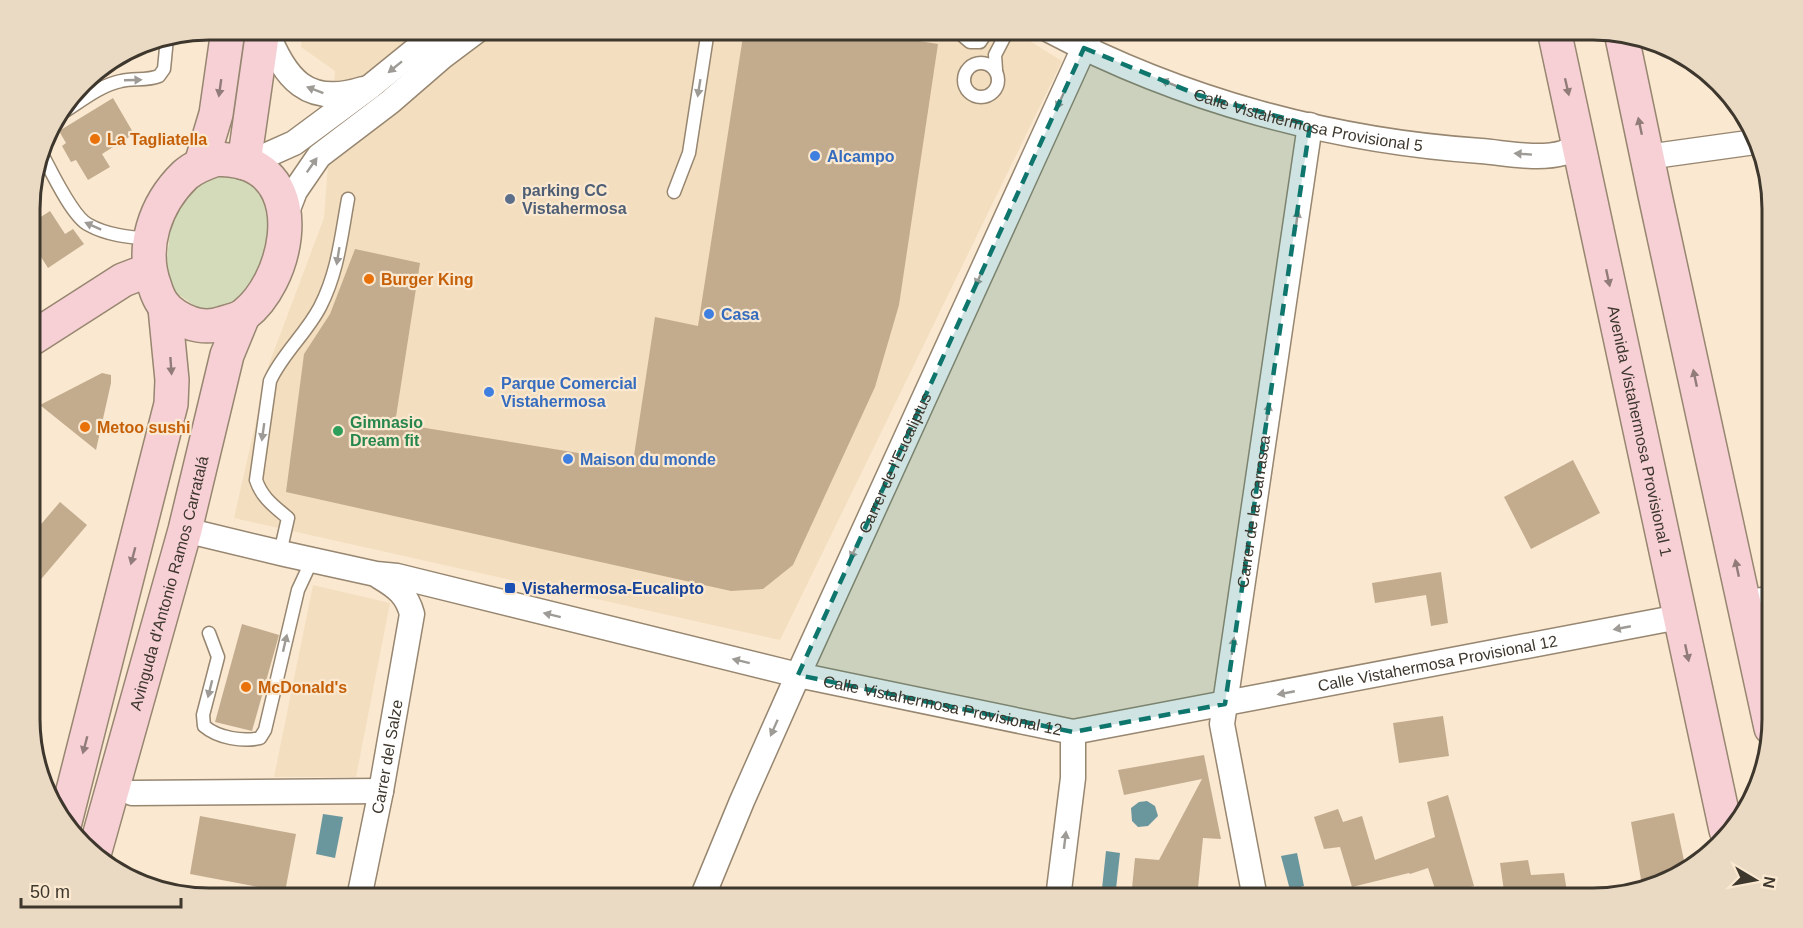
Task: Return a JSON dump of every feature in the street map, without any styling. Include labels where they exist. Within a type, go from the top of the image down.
[{"type":"main road","name":"Avenida Vistahermosa Provisional 1","points":[[1556,40],[1725,824]]},
{"type":"main road","points":[[201,164],[216,114],[226,41]]},
{"type":"main road","points":[[246,163],[263,41]]},
{"type":"main road","points":[[1623,44],[1647,157],[1759,601],[1762,633]]},
{"type":"main road","points":[[68,810],[171,404],[171,370],[165,308],[150,274],[150,239],[158,212],[171,190],[186,174],[201,164],[217,159],[246,163],[258,169],[275,188],[285,217],[285,242],[280,265],[270,285],[258,302],[243,316],[217,325],[189,324],[165,308]]},
{"type":"main road","points":[[41,333],[123,280],[136,275],[150,274]]},
{"type":"main road","name":"Avinguda d'Antonio Ramos Carratalá","points":[[97,844],[184,530],[227,355],[243,316]]},
{"type":"street","name":"Carrer de l'Eucaliptus","points":[[706,888],[798,675],[1087,40]]},
{"type":"street","name":"Calle Vistahermosa Provisional 5","points":[[1091,40],[1198,95],[1254,112],[1310,125],[1385,140],[1462,150],[1540,155],[1562,153],[1579,145]]},
{"type":"street","points":[[270,41],[277,58],[295,81],[316,92],[334,96],[371,86]]},
{"type":"street","points":[[246,163],[294,143],[371,86],[427,41]]},
{"type":"street","points":[[285,217],[295,191],[319,156],[390,102],[464,41]]},
{"type":"street","name":"Carrer de la Carrasca","points":[[1253,887],[1222,724],[1310,125]]},
{"type":"street","points":[[1647,157],[1749,143]]},
{"type":"street","name":"Calle Vistahermosa Provisional 12","points":[[184,530],[376,574],[397,576],[798,675],[1073,732],[1679,617]]},
{"type":"street","name":"Calle Vistahermosa Provisional 12","points":[[376,574],[404,594],[412,614],[428,598],[436,594],[460,592]]},
{"type":"street","name":"Carrer del Salze","points":[[361,888],[381,791],[412,614]]},
{"type":"street","points":[[1059,887],[1073,778],[1073,732]]},
{"type":"street","points":[[132,793],[381,791]]},
{"type":"lane","points":[[996,70],[995,55],[1003,40]]},
{"type":"lane","points":[[674,192],[689,153],[706,41]]},
{"type":"lane","points":[[80,102],[110,84],[159,76],[164,69],[166,46]]},
{"type":"lane","points":[[47,163],[74,210],[87,225],[117,235],[150,239]]},
{"type":"lane","points":[[280,553],[288,518],[267,501],[256,480],[270,381],[276,368],[303,333],[326,293],[337,264],[348,199]]},
{"type":"lane","points":[[209,633],[218,657],[203,715],[204,726],[213,734],[250,740],[260,738],[265,730],[298,590],[312,560]]},
{"type":"highlighted area","points":[[1084,48],[1198,95],[1310,125],[1225,704],[1073,732],[798,675],[1069,81]]},
{"type":"shaded area","points":[[1029,40],[1062,61],[780,640],[234,518],[269,364],[324,218],[335,71],[301,47],[302,41]]},
{"type":"shaded area","points":[[313,585],[390,603],[356,777],[274,777]]},
{"type":"green space","points":[[213,175],[247,178],[260,190],[270,215],[266,260],[241,300],[221,310],[199,309],[175,292],[168,278],[167,259],[170,232],[179,206]]},
{"type":"water","points":[[1147,801],[1155,806],[1158,816],[1148,826],[1138,827],[1132,821],[1131,808],[1139,802]]},
{"type":"water","points":[[323,814],[343,817],[335,858],[316,854]]},
{"type":"water","points":[[1106,851],[1120,853],[1116,887],[1102,887]]},
{"type":"water","points":[[1297,853],[1304,886],[1289,887],[1281,856]]},
{"type":"building","points":[[916,40],[938,44],[899,305],[875,387],[793,565],[763,589],[731,591],[286,492],[304,354],[330,314],[355,249],[420,263],[395,423],[633,462],[655,317],[698,326],[742,41]]},
{"type":"building","name":"La Tagliatella","points":[[113,98],[134,134],[102,154],[110,167],[88,180],[76,160],[71,162],[62,146],[66,143],[60,132]]},
{"type":"building","points":[[50,211],[65,234],[73,229],[84,244],[48,268],[41,257],[41,217]]},
{"type":"building","name":"Metoo sushi","points":[[102,373],[111,375],[96,450],[41,405]]},
{"type":"building","points":[[1573,460],[1600,513],[1531,549],[1504,497]]},
{"type":"building","points":[[60,502],[87,525],[40,580],[40,525]]},
{"type":"building","points":[[1441,572],[1448,623],[1431,626],[1426,595],[1375,603],[1372,583]]},
{"type":"building","points":[[242,624],[279,635],[252,731],[215,722]]},
{"type":"building","points":[[1443,716],[1449,756],[1399,763],[1393,723]]},
{"type":"building","points":[[1204,755],[1221,839],[1203,838],[1198,887],[1132,887],[1135,858],[1159,860],[1202,779],[1124,795],[1118,770]]},
{"type":"building","points":[[1448,795],[1474,886],[1434,887],[1428,868],[1352,887],[1340,847],[1324,849],[1314,817],[1338,809],[1343,822],[1362,816],[1375,860],[1435,837],[1427,802]]},
{"type":"building","points":[[1674,813],[1684,861],[1641,881],[1631,822]]},
{"type":"building","points":[[200,816],[296,834],[286,888],[264,888],[190,874]]},
{"type":"building","points":[[1528,860],[1531,875],[1564,873],[1566,887],[1503,887],[1500,863]]},
{"type":"place","name":"La Tagliatella","points":[[95,139]]},
{"type":"place","name":"Alcampo","points":[[815,156]]},
{"type":"place","name":"parking CC Vistahermosa","points":[[510,199]]},
{"type":"place","name":"Burger King","points":[[369,279]]},
{"type":"place","name":"Casa","points":[[709,314]]},
{"type":"place","name":"Parque Comercial Vistahermosa","points":[[489,392]]},
{"type":"place","name":"Metoo sushi","points":[[85,427]]},
{"type":"place","name":"Gimnasio Dream fit","points":[[338,431]]},
{"type":"place","name":"Maison du monde","points":[[568,459]]},
{"type":"place","name":"Vistahermosa-Eucalipto","points":[[510,588]]},
{"type":"place","name":"McDonald's","points":[[246,687]]}]
